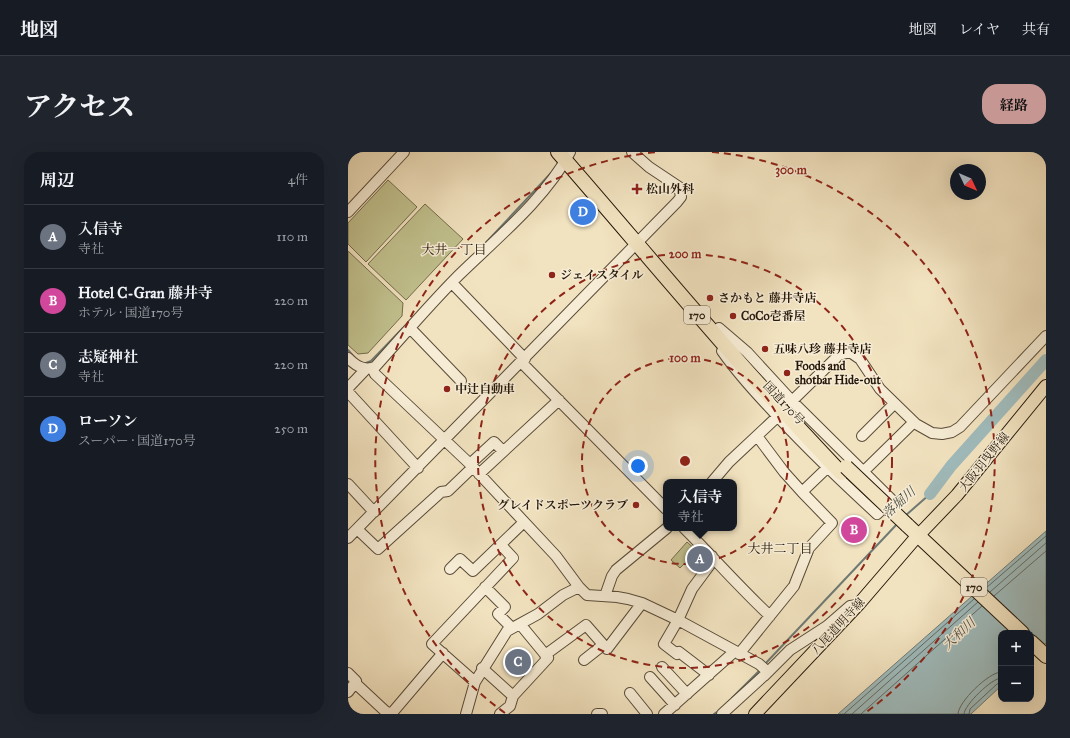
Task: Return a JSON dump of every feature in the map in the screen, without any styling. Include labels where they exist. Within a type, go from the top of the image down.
[{"type":"highway","name":"国道170号","points":[[567,154],[703,321],[783,412],[919,541],[1019,630]]},
{"type":"highway","name":"国道170号","points":[[639,241],[719,328],[844,470]]},
{"type":"highway","name":"国道170号","points":[[919,541],[1008,630]]},
{"type":"highway","points":[[1034,645],[1046,656]]},
{"type":"highway","points":[[1034,655],[1046,665]]},
{"type":"main road","name":"大阪羽曳野線","points":[[919,541],[1046,386]]},
{"type":"main road","name":"八尾道明寺線","points":[[755,714],[919,541]]},
{"type":"street","points":[[348,212],[404,152]]},
{"type":"street","points":[[558,400],[448,491],[441,492],[378,550],[351,532],[374,512],[446,440],[681,197],[681,192],[677,184],[649,167],[632,152]]},
{"type":"street","points":[[348,358],[356,366],[369,368],[375,367],[452,283],[548,187],[567,154]]},
{"type":"street","points":[[452,283],[558,400],[663,506]]},
{"type":"street","points":[[703,321],[735,370],[777,417],[827,468],[877,514],[892,500],[792,401],[747,352],[719,328]]},
{"type":"street","points":[[410,328],[461,381]]},
{"type":"street","points":[[792,401],[839,355],[850,352],[860,359],[880,388],[894,404],[914,422],[932,433],[942,434],[952,432],[960,427],[1046,336]]},
{"type":"street","points":[[348,388],[369,368]]},
{"type":"street","points":[[369,368],[474,468],[556,556],[579,587],[587,595],[617,597],[642,604],[678,620],[765,669]]},
{"type":"street","points":[[348,392],[418,468]]},
{"type":"street","points":[[862,436],[894,404]]},
{"type":"street","points":[[715,479],[777,417]]},
{"type":"street","points":[[863,472],[914,422]]},
{"type":"street","points":[[664,714],[736,653],[770,616],[794,586],[809,548],[832,523],[784,472],[757,436]]},
{"type":"street","points":[[474,468],[494,442],[501,449]]},
{"type":"street","points":[[802,492],[827,468]]},
{"type":"street","points":[[348,484],[374,512]]},
{"type":"street","points":[[450,569],[460,558],[473,571],[524,522]]},
{"type":"street","points":[[605,596],[612,576],[616,570],[663,531]]},
{"type":"street","points":[[687,531],[730,574],[738,586],[770,616]]},
{"type":"street","points":[[474,682],[432,644],[513,558],[501,545]]},
{"type":"street","points":[[709,675],[679,652],[676,654],[664,644],[678,620],[692,589],[709,566],[712,556]]},
{"type":"street","points":[[485,587],[505,607],[498,614],[516,626],[548,658],[513,696],[510,706],[500,714]]},
{"type":"street","points":[[466,714],[474,682],[501,637],[507,631],[579,587]]},
{"type":"street","points":[[545,655],[586,625],[607,649],[642,604]]},
{"type":"street","points":[[722,714],[765,669],[790,650],[827,626],[850,606],[858,605]]},
{"type":"street","points":[[584,660],[604,645]]},
{"type":"street","points":[[348,672],[356,681],[355,683],[385,711],[392,714],[443,653]]},
{"type":"street","points":[[662,667],[687,694]]},
{"type":"street","points":[[482,668],[513,696]]},
{"type":"street","points":[[729,714],[746,697],[765,669]]},
{"type":"street","points":[[650,678],[675,705]]},
{"type":"street","points":[[348,692],[355,683]]},
{"type":"street","points":[[630,693],[647,714]]},
{"type":"green space","points":[[388,180],[417,207],[366,262],[348,244],[348,223]]},
{"type":"green space","points":[[425,204],[463,239],[406,300],[368,264]]},
{"type":"green space","points":[[348,251],[403,303],[402,316],[368,353],[358,354],[348,345]]},
{"type":"green space","points":[[687,542],[697,551],[680,568],[671,560]]},
{"type":"water","name":"大和川","points":[[1046,531],[1046,643],[1034,654],[1034,630],[998,630],[998,689],[971,714],[838,714]]},
{"type":"waterway","points":[[480,249],[551,173]]},
{"type":"waterway","points":[[362,363],[371,361],[403,328]]},
{"type":"waterway","points":[[348,350],[355,358]]},
{"type":"waterway","name":"落堀川","points":[[930,494],[951,466],[1046,360]]},
{"type":"waterway","name":"落堀川","points":[[905,516],[930,494]]},
{"type":"waterway","name":"落堀川","points":[[765,664],[898,523]]},
{"type":"waterway","name":"落堀川","points":[[732,698],[761,669]]},
{"type":"waterway","name":"落堀川","points":[[714,714],[720,710]]},
{"type":"place","name":"松山外科","points":[[637,189]]},
{"type":"place","name":"ローソン","points":[[583,212]]},
{"type":"place","name":"ジェイスタイル","points":[[552,275]]},
{"type":"place","name":"さかもと 藤井寺店","points":[[710,298]]},
{"type":"place","name":"CoCo壱番屋","points":[[733,316]]},
{"type":"place","name":"五味八珍 藤井寺店","points":[[765,349]]},
{"type":"place","name":"Foods and shotbar Hide-out","points":[[787,373]]},
{"type":"place","name":"中辻自動車","points":[[447,389]]},
{"type":"place","name":"グレイドスポーツクラブ","points":[[636,505]]},
{"type":"place","name":"Hotel C-Gran 藤井寺","points":[[854,530]]},
{"type":"place","name":"入信寺","points":[[700,559]]},
{"type":"place","name":"志疑神社","points":[[518,662]]},
{"type":"district","name":"大井一丁目","points":[[454,250]]},
{"type":"district","name":"大井二丁目","points":[[780,549]]}]
